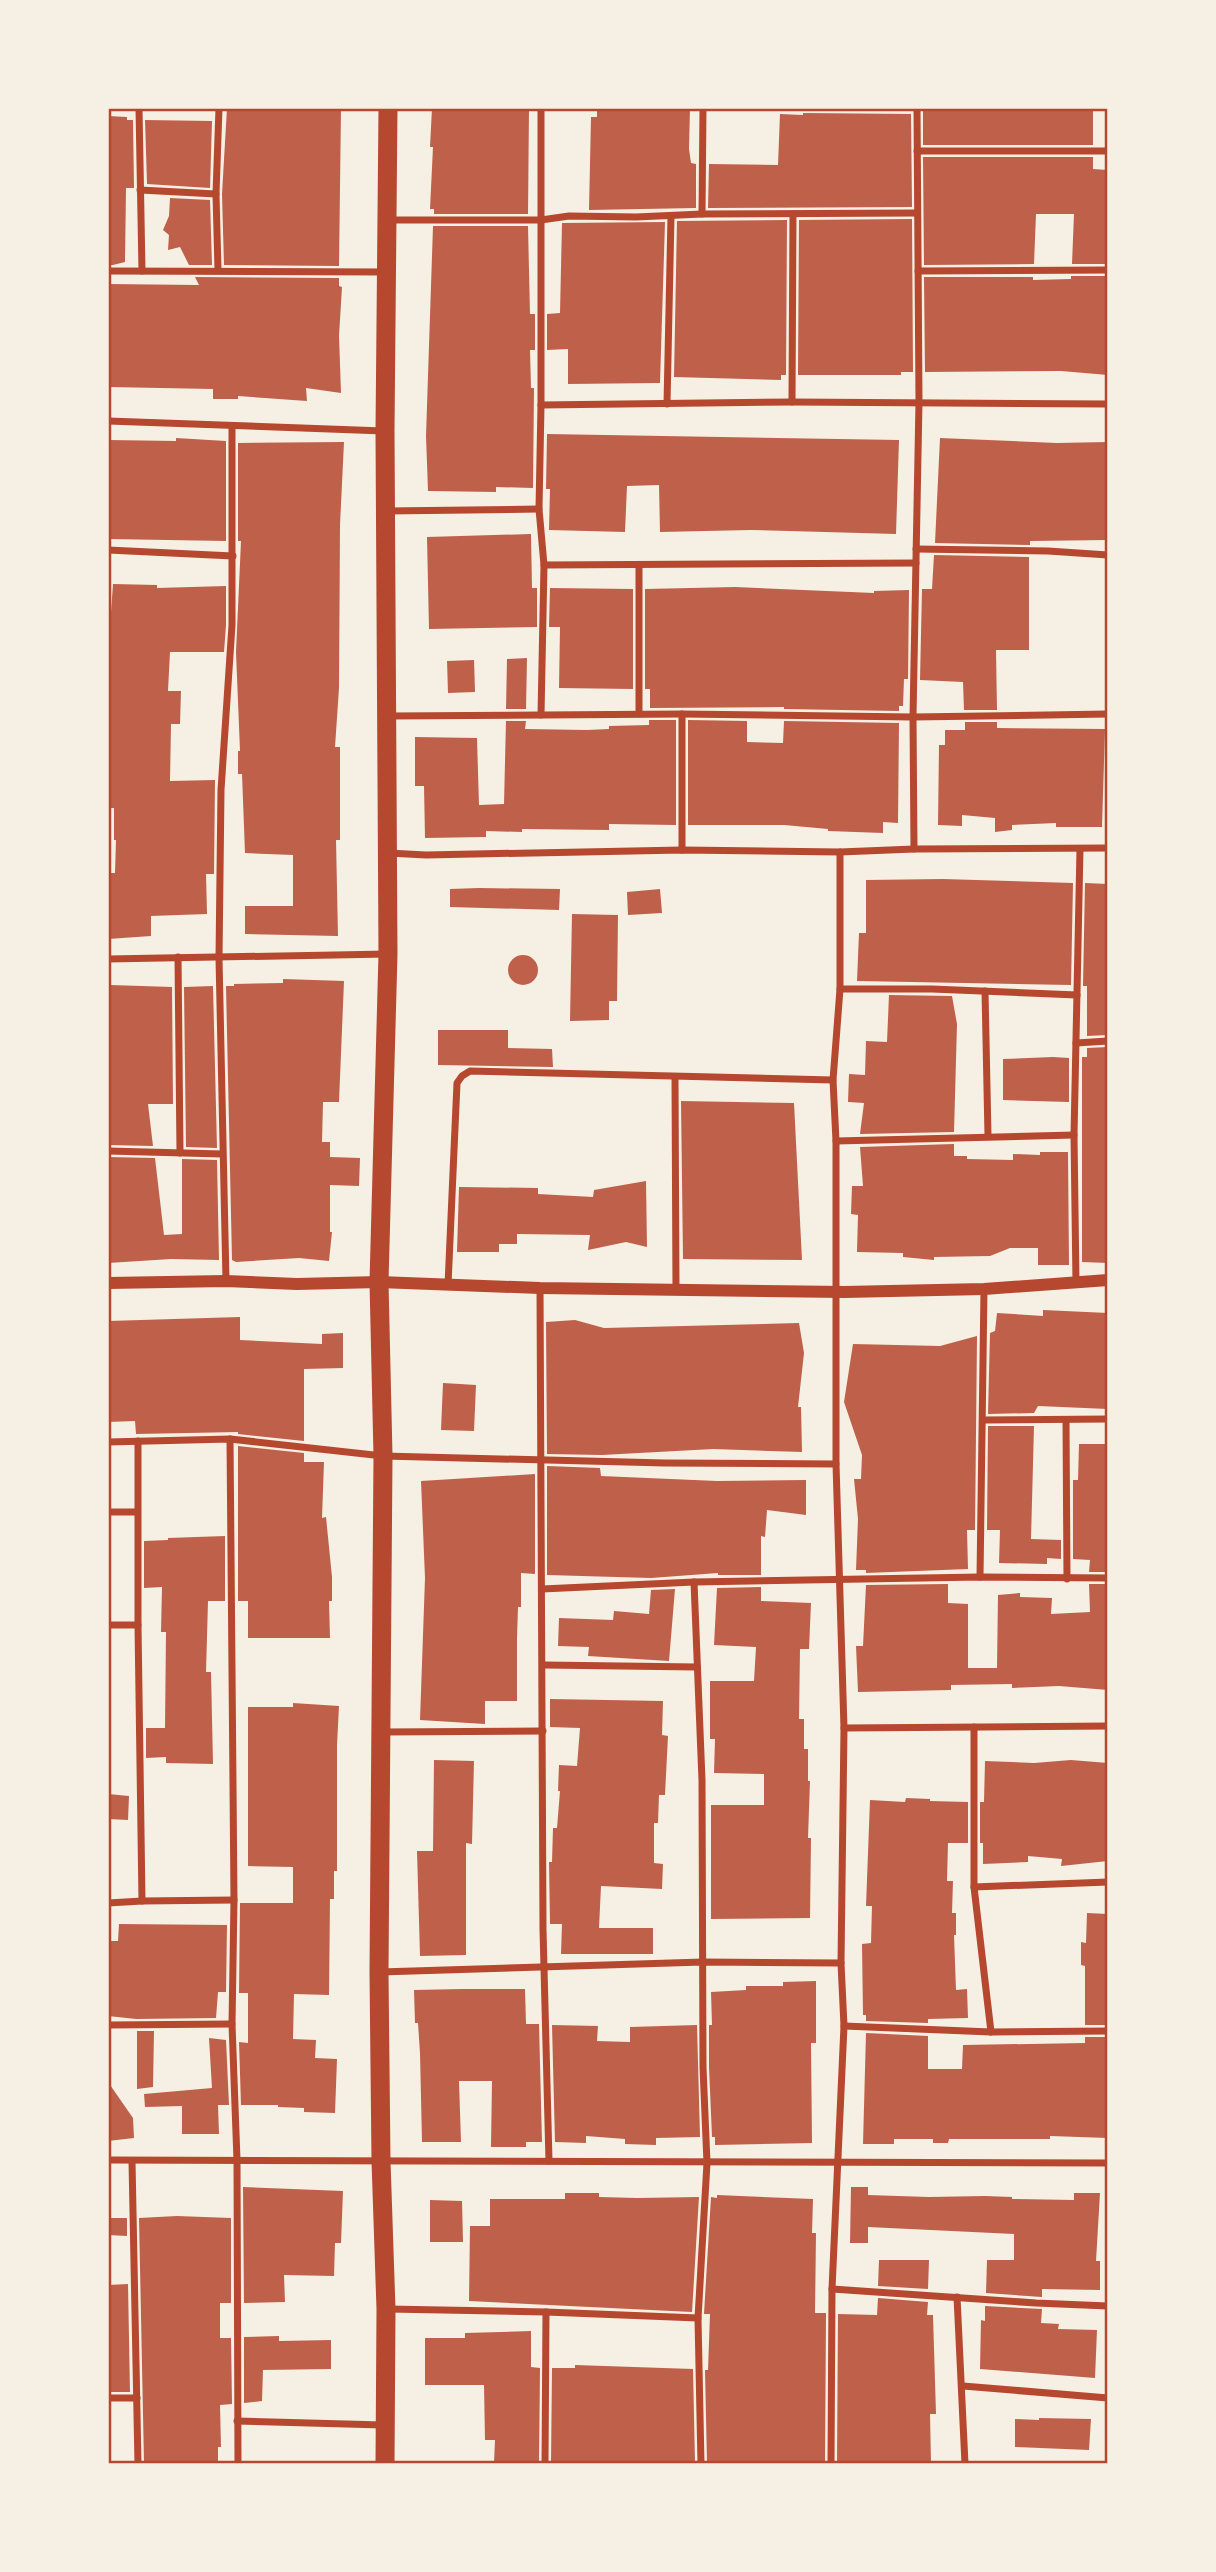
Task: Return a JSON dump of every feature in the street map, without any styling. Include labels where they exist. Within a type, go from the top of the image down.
[{"type":"highway","points":[[385,2463],[386,2309],[379,1972],[383,1456],[379,1282],[388,954],[385,431],[388,108]]},
{"type":"street","points":[[139,108],[142,271]]},
{"type":"street","points":[[218,270],[216,194],[219,108]]},
{"type":"street","points":[[541,108],[539,509],[544,565],[541,715]]},
{"type":"street","points":[[702,214],[703,108]]},
{"type":"street","points":[[914,849],[913,717],[919,402],[917,108]]},
{"type":"street","points":[[917,151],[1108,151]]},
{"type":"street","points":[[140,190],[216,194]]},
{"type":"street","points":[[388,220],[917,213]]},
{"type":"street","points":[[792,402],[793,214]]},
{"type":"street","points":[[667,404],[671,216]]},
{"type":"street","points":[[918,271],[1108,270]]},
{"type":"street","points":[[108,271],[387,272]]},
{"type":"street","points":[[541,405],[792,402],[1108,404]]},
{"type":"street","points":[[108,421],[385,431]]},
{"type":"street","points":[[226,1282],[219,958],[221,790],[232,625],[232,426]]},
{"type":"street","points":[[386,511],[539,509]]},
{"type":"street","points":[[916,549],[1048,551],[1108,555]]},
{"type":"street","points":[[108,550],[233,555]]},
{"type":"street","points":[[544,565],[916,563]]},
{"type":"street","points":[[639,566],[639,714]]},
{"type":"street","points":[[386,716],[682,714],[913,717],[1108,714]]},
{"type":"street","points":[[682,714],[682,850]]},
{"type":"street","points":[[388,853],[426,855],[682,850],[840,852],[1108,848]]},
{"type":"street","points":[[1076,1283],[1074,1135],[1080,849]]},
{"type":"street","points":[[831,2463],[832,2289],[844,2026],[841,1963],[844,1728],[836,1464],[836,1141],[833,1080],[840,989],[840,852]]},
{"type":"street","points":[[108,959],[388,954]]},
{"type":"street","points":[[178,957],[180,1153]]},
{"type":"street","points":[[840,989],[1077,995]]},
{"type":"street","points":[[985,991],[988,1136]]},
{"type":"street","points":[[1076,1043],[1108,1041]]},
{"type":"street","points":[[448,1285],[457,1083],[462,1076],[470,1072],[833,1080]]},
{"type":"street","points":[[675,1077],[676,1290]]},
{"type":"street","points":[[836,1141],[1074,1135]]},
{"type":"street","points":[[108,1151],[222,1154]]},
{"type":"street","points":[[108,1283],[379,1282],[540,1288],[836,1292],[984,1289],[1108,1280]]},
{"type":"street","points":[[540,1288],[541,1589],[549,2161]]},
{"type":"street","points":[[980,1577],[984,1289]]},
{"type":"street","points":[[983,1420],[1108,1419]]},
{"type":"street","points":[[1066,1420],[1067,1579]]},
{"type":"street","points":[[108,1441],[230,1439],[383,1456],[836,1464]]},
{"type":"street","points":[[230,1439],[234,1900],[232,2024],[237,2160],[238,2463]]},
{"type":"street","points":[[138,1441],[142,1900]]},
{"type":"street","points":[[108,1513],[137,1512]]},
{"type":"street","points":[[541,1589],[980,1577],[1108,1578]]},
{"type":"street","points":[[694,1583],[702,1780],[703,2067],[707,2163],[698,2318],[701,2463]]},
{"type":"street","points":[[108,1625],[138,1625]]},
{"type":"street","points":[[544,1665],[697,1667]]},
{"type":"street","points":[[844,1728],[1108,1726]]},
{"type":"street","points":[[975,1727],[974,1887],[991,2032]]},
{"type":"street","points":[[382,1732],[543,1731]]},
{"type":"street","points":[[974,1887],[1108,1882]]},
{"type":"street","points":[[108,1903],[142,1900],[234,1900]]},
{"type":"street","points":[[379,1972],[703,1962],[841,1963]]},
{"type":"street","points":[[108,2025],[232,2024]]},
{"type":"street","points":[[844,2026],[991,2032],[1108,2031]]},
{"type":"street","points":[[108,2160],[1108,2163]]},
{"type":"street","points":[[132,2161],[138,2463]]},
{"type":"street","points":[[832,2289],[1036,2304],[1108,2306]]},
{"type":"street","points":[[957,2297],[965,2463]]},
{"type":"street","points":[[386,2309],[698,2318]]},
{"type":"street","points":[[545,2463],[546,2312]]},
{"type":"street","points":[[963,2386],[1108,2398]]},
{"type":"street","points":[[108,2398],[137,2398]]},
{"type":"street","points":[[237,2421],[385,2425]]},
{"type":"building","points":[[227,108],[341,108],[339,266],[224,265],[222,194]]},
{"type":"building","points":[[432,108],[529,108],[528,214],[434,214],[434,209],[430,209]]},
{"type":"building","points":[[597,108],[690,108],[689,149],[691,163],[696,164],[696,208],[589,210],[591,117],[597,117]]},
{"type":"building","points":[[923,108],[1093,108],[1093,145],[923,145]]},
{"type":"building","points":[[780,114],[911,114],[912,207],[708,208],[709,164],[778,165]]},
{"type":"building","points":[[108,116],[133,120],[134,188],[126,188],[125,262],[113,265],[108,265]]},
{"type":"building","points":[[145,120],[212,121],[210,188],[147,184]]},
{"type":"building","points":[[923,157],[1093,157],[1093,169],[1108,170],[1108,264],[1072,264],[1074,214],[1036,214],[1034,264],[924,265]]},
{"type":"building","points":[[170,198],[210,200],[212,265],[189,265],[180,247],[168,250],[169,235],[163,230],[169,216]]},
{"type":"building","points":[[912,219],[913,372],[901,372],[901,375],[798,375],[799,220]]},
{"type":"building","points":[[787,220],[786,375],[781,375],[781,380],[674,377],[677,221]]},
{"type":"building","points":[[665,222],[660,383],[568,384],[568,349],[547,350],[547,314],[560,313],[562,223]]},
{"type":"building","points":[[433,226],[528,226],[530,314],[535,314],[535,350],[530,350],[531,388],[534,388],[533,488],[496,487],[496,492],[428,491],[426,436]]},
{"type":"building","points":[[1071,276],[1108,276],[1108,375],[1061,371],[925,372],[924,277],[1033,277],[1033,280],[1071,279]]},
{"type":"building","points":[[195,277],[339,278],[339,286],[342,287],[339,336],[341,393],[306,388],[307,401],[238,396],[238,399],[213,399],[213,389],[108,387],[108,284],[199,285]]},
{"type":"building","points":[[547,434],[899,440],[896,534],[751,530],[660,532],[659,485],[627,486],[625,532],[549,530],[550,489],[546,489]]},
{"type":"building","points":[[176,438],[226,441],[226,541],[108,539],[108,440],[176,441]]},
{"type":"building","points":[[940,438],[1057,443],[1108,442],[1108,540],[1030,541],[1030,545],[935,543]]},
{"type":"building","points":[[344,442],[340,525],[339,688],[335,747],[340,747],[340,840],[336,840],[338,936],[245,934],[245,906],[293,906],[293,855],[245,853],[242,774],[238,774],[240,751],[236,652],[241,541],[238,541],[238,443]]},
{"type":"building","points":[[531,534],[532,588],[537,588],[537,627],[429,629],[427,537]]},
{"type":"building","points":[[934,555],[1029,557],[1029,650],[996,650],[997,710],[964,710],[963,682],[920,680],[922,589],[932,589]]},
{"type":"building","points":[[113,584],[157,585],[157,588],[226,586],[226,625],[224,652],[170,652],[168,691],[181,691],[180,724],[171,724],[170,781],[215,780],[214,874],[206,874],[207,914],[151,916],[151,936],[108,939],[110,873],[115,873],[116,840],[114,808],[111,808],[108,726],[108,655]]},
{"type":"building","points":[[735,587],[874,593],[909,590],[908,679],[904,679],[903,706],[899,706],[899,711],[784,707],[650,708],[650,689],[645,689],[645,589]]},
{"type":"building","points":[[550,588],[633,589],[633,689],[559,688],[560,627],[549,627]]},
{"type":"building","points":[[527,658],[526,709],[506,709],[507,659]]},
{"type":"building","points":[[474,660],[475,692],[448,693],[447,661]]},
{"type":"building","points":[[649,720],[676,720],[676,825],[609,824],[609,830],[522,829],[522,832],[486,831],[486,837],[425,838],[424,786],[415,786],[415,737],[477,738],[479,805],[504,804],[506,721],[526,721],[525,729],[587,730],[609,729],[609,726],[649,725]]},
{"type":"building","points":[[688,720],[747,721],[747,742],[783,743],[784,721],[899,723],[898,823],[883,822],[883,833],[828,831],[784,825],[688,825]]},
{"type":"building","points":[[965,722],[997,722],[997,728],[1105,729],[1102,827],[1056,827],[1056,823],[1012,825],[1012,830],[995,832],[995,818],[962,815],[962,826],[938,825],[939,745],[945,745],[945,730],[965,730]]},
{"type":"building","points":[[943,879],[1073,883],[1071,985],[857,981],[859,933],[866,933],[866,880]]},
{"type":"building","points":[[1085,883],[1108,884],[1108,1035],[1087,1036],[1087,986],[1083,986]]},
{"type":"building","points":[[450,889],[560,889],[559,910],[450,907]]},
{"type":"building","points":[[660,889],[662,913],[628,915],[627,892]]},
{"type":"building","points":[[572,914],[618,915],[617,1001],[609,1001],[609,1020],[570,1021]]},
{"type":"building","points":[[523,955],[533,960],[538,970],[533,980],[523,985],[513,980],[508,970],[513,960]]},
{"type":"building","points":[[283,979],[344,981],[339,1102],[323,1102],[322,1142],[330,1142],[330,1157],[360,1158],[359,1186],[330,1185],[332,1232],[329,1261],[299,1258],[236,1262],[232,1260],[226,986],[283,983]]},
{"type":"building","points":[[111,985],[172,987],[173,1104],[148,1104],[153,1146],[108,1145]]},
{"type":"building","points":[[213,986],[217,1148],[186,1147],[184,987]]},
{"type":"building","points":[[889,995],[952,996],[957,1024],[954,1132],[860,1134],[864,1103],[848,1102],[849,1074],[865,1075],[866,1041],[887,1042]]},
{"type":"building","points":[[438,1030],[508,1030],[508,1048],[552,1049],[553,1067],[438,1065]]},
{"type":"building","points":[[1108,1047],[1108,1263],[1082,1262],[1082,1057],[1087,1057],[1087,1048]]},
{"type":"building","points":[[1069,1058],[1069,1102],[1003,1100],[1003,1059]]},
{"type":"building","points":[[681,1101],[794,1103],[802,1260],[683,1259]]},
{"type":"building","points":[[954,1144],[954,1156],[967,1156],[967,1159],[1013,1160],[1013,1154],[1068,1152],[1069,1265],[1038,1265],[1038,1248],[1010,1248],[990,1256],[934,1257],[934,1260],[903,1257],[903,1253],[857,1252],[858,1215],[851,1214],[852,1186],[863,1186],[860,1147]]},
{"type":"building","points":[[108,1157],[155,1158],[164,1235],[182,1234],[182,1159],[217,1160],[219,1260],[171,1259],[108,1263]]},
{"type":"building","points":[[646,1181],[647,1247],[626,1242],[588,1250],[590,1235],[517,1234],[517,1244],[499,1244],[499,1252],[457,1252],[459,1187],[538,1188],[538,1194],[593,1197],[594,1190]]},
{"type":"building","points":[[1043,1310],[1108,1313],[1108,1409],[1038,1406],[1034,1413],[988,1414],[990,1333],[995,1331],[997,1313],[1043,1316]]},
{"type":"building","points":[[240,1317],[240,1340],[322,1344],[322,1334],[343,1333],[343,1368],[304,1369],[304,1441],[238,1432],[136,1434],[135,1421],[108,1422],[108,1321]]},
{"type":"building","points":[[575,1320],[604,1328],[799,1323],[804,1353],[798,1407],[801,1407],[802,1452],[713,1449],[602,1455],[547,1454],[546,1322]]},
{"type":"building","points":[[977,1336],[975,1530],[967,1530],[968,1569],[866,1573],[866,1570],[856,1570],[858,1519],[854,1479],[861,1479],[862,1455],[844,1402],[853,1344],[940,1346]]},
{"type":"building","points":[[443,1383],[476,1385],[474,1431],[441,1430]]},
{"type":"building","points":[[988,1426],[1034,1426],[1031,1539],[1061,1540],[1061,1559],[1047,1558],[1047,1564],[999,1563],[1000,1530],[987,1530]]},
{"type":"building","points":[[1079,1444],[1108,1444],[1108,1572],[1089,1572],[1090,1560],[1073,1559],[1073,1480],[1078,1480]]},
{"type":"building","points":[[238,1446],[304,1453],[304,1462],[324,1462],[322,1518],[326,1517],[332,1577],[332,1601],[329,1601],[330,1638],[248,1638],[248,1601],[238,1601]]},
{"type":"building","points":[[547,1466],[600,1468],[601,1476],[717,1481],[806,1480],[806,1515],[767,1510],[765,1537],[761,1536],[761,1575],[718,1573],[651,1578],[547,1575]]},
{"type":"building","points":[[535,1474],[535,1574],[521,1573],[517,1701],[485,1701],[485,1724],[420,1720],[425,1578],[421,1481]]},
{"type":"building","points":[[225,1536],[225,1601],[208,1601],[206,1672],[211,1672],[213,1764],[166,1763],[166,1757],[146,1758],[146,1728],[165,1728],[166,1632],[161,1632],[162,1587],[144,1588],[144,1541]]},
{"type":"building","points":[[948,1584],[948,1603],[968,1604],[968,1668],[997,1668],[998,1595],[1020,1593],[1020,1597],[1052,1598],[1051,1614],[1090,1612],[1089,1584],[1108,1584],[1108,1690],[1059,1686],[1012,1688],[1012,1684],[951,1685],[951,1690],[858,1692],[856,1646],[863,1646],[866,1585]]},
{"type":"building","points":[[761,1587],[761,1601],[811,1603],[809,1649],[800,1649],[799,1719],[804,1719],[804,1749],[808,1749],[810,1781],[810,1918],[711,1919],[711,1805],[764,1805],[764,1774],[714,1773],[715,1739],[710,1739],[710,1681],[754,1681],[756,1647],[714,1645],[717,1588]]},
{"type":"building","points":[[675,1589],[669,1661],[588,1656],[589,1647],[558,1646],[559,1618],[613,1620],[614,1611],[649,1614],[651,1590]]},
{"type":"building","points":[[550,1699],[663,1701],[662,1735],[668,1736],[665,1795],[659,1795],[658,1823],[654,1823],[654,1863],[663,1864],[662,1889],[601,1886],[599,1928],[653,1928],[653,1954],[561,1954],[562,1924],[550,1924],[549,1862],[552,1862],[553,1828],[557,1828],[559,1765],[577,1766],[580,1728],[550,1727]]},
{"type":"building","points":[[293,1703],[339,1706],[337,1871],[334,1871],[334,1899],[330,1899],[329,1995],[294,1994],[293,2039],[316,2040],[315,2058],[337,2059],[335,2113],[304,2112],[304,2108],[278,2105],[241,2105],[239,2042],[248,2043],[248,1993],[239,1993],[240,1903],[293,1903],[293,1867],[248,1866],[248,1707],[293,1707]]},
{"type":"building","points":[[434,1760],[474,1761],[472,1844],[466,1843],[466,1955],[420,1956],[417,1851],[433,1851]]},
{"type":"building","points":[[1071,1760],[1108,1763],[1108,1861],[1061,1866],[1062,1859],[1028,1856],[1028,1862],[983,1864],[980,1802],[984,1802],[985,1761],[1034,1763]]},
{"type":"building","points":[[108,1794],[129,1796],[128,1820],[108,1819]]},
{"type":"building","points":[[906,1798],[968,1802],[968,1843],[948,1843],[947,1881],[953,1881],[952,1913],[956,1913],[956,1990],[967,1989],[968,2018],[928,2019],[928,2023],[866,2021],[866,2015],[863,2015],[862,1944],[871,1943],[872,1906],[866,1906],[870,1800],[905,1802]]},
{"type":"building","points":[[1087,1913],[1108,1914],[1108,2025],[1085,2025],[1085,1966],[1081,1965],[1081,1942],[1086,1943]]},
{"type":"building","points":[[119,1924],[227,1925],[226,1992],[218,1992],[216,2018],[136,2019],[108,2016],[108,1941],[118,1941]]},
{"type":"building","points":[[816,1981],[816,2043],[811,2043],[812,2143],[715,2145],[715,2137],[712,2137],[709,2067],[711,1992],[746,1990],[746,1986],[783,1986],[783,1982]]},
{"type":"building","points":[[525,1989],[526,2024],[539,2024],[542,2142],[526,2142],[526,2147],[491,2147],[492,2081],[459,2081],[461,2142],[422,2142],[420,2053],[418,2023],[415,2023],[414,1990]]},
{"type":"building","points":[[552,2025],[598,2026],[597,2041],[630,2042],[630,2027],[697,2025],[700,2137],[656,2138],[656,2145],[625,2144],[625,2139],[586,2136],[586,2143],[555,2142]]},
{"type":"building","points":[[137,2031],[154,2031],[153,2087],[137,2089]]},
{"type":"building","points":[[866,2033],[928,2036],[928,2069],[962,2069],[963,2045],[1085,2043],[1085,2037],[1108,2037],[1108,2138],[1050,2136],[1050,2139],[949,2139],[948,2143],[933,2143],[933,2139],[894,2139],[894,2144],[863,2144]]},
{"type":"building","points":[[209,2038],[226,2040],[229,2105],[218,2105],[219,2134],[182,2134],[182,2106],[145,2107],[144,2094],[212,2088]]},
{"type":"building","points":[[108,2082],[133,2118],[134,2138],[108,2141]]},
{"type":"building","points":[[243,2187],[343,2191],[341,2243],[335,2243],[334,2276],[284,2275],[285,2302],[244,2303]]},
{"type":"building","points":[[851,2187],[868,2187],[868,2195],[985,2196],[1012,2199],[1074,2200],[1074,2193],[1100,2193],[1096,2261],[1100,2261],[1100,2290],[1042,2289],[1042,2297],[986,2293],[987,2260],[1014,2260],[1014,2234],[868,2227],[868,2243],[850,2243]]},
{"type":"building","points":[[565,2193],[599,2193],[599,2197],[699,2197],[692,2312],[469,2301],[470,2226],[490,2226],[490,2199],[565,2199]]},
{"type":"building","points":[[717,2195],[813,2199],[812,2233],[816,2233],[815,2313],[826,2313],[825,2463],[707,2463],[705,2370],[708,2370],[710,2314],[704,2314],[711,2197],[717,2198]]},
{"type":"building","points":[[430,2200],[462,2201],[463,2242],[430,2242]]},
{"type":"building","points":[[108,2218],[127,2218],[127,2236],[108,2235]]},
{"type":"building","points":[[139,2218],[231,2218],[231,2303],[220,2303],[220,2338],[231,2338],[232,2404],[220,2405],[221,2447],[218,2447],[218,2463],[144,2463]]},
{"type":"building","points":[[879,2260],[929,2260],[928,2289],[878,2286]]},
{"type":"building","points":[[128,2284],[130,2392],[108,2392],[108,2285]]},
{"type":"building","points":[[878,2298],[928,2302],[927,2315],[933,2315],[936,2414],[930,2414],[931,2463],[837,2463],[838,2314],[877,2315]]},
{"type":"building","points":[[985,2306],[1042,2309],[1041,2323],[1059,2324],[1058,2329],[1097,2330],[1095,2378],[980,2369],[981,2320],[985,2321]]},
{"type":"building","points":[[531,2331],[531,2367],[540,2368],[539,2463],[494,2463],[495,2440],[485,2440],[484,2385],[425,2385],[425,2338],[465,2338],[465,2333]]},
{"type":"building","points":[[279,2336],[279,2341],[331,2340],[331,2369],[263,2370],[262,2401],[244,2403],[244,2337]]},
{"type":"building","points":[[575,2365],[693,2369],[695,2463],[551,2463],[552,2368],[575,2368]]},
{"type":"building","points":[[1015,2419],[1091,2419],[1089,2450],[1015,2447]]}]
